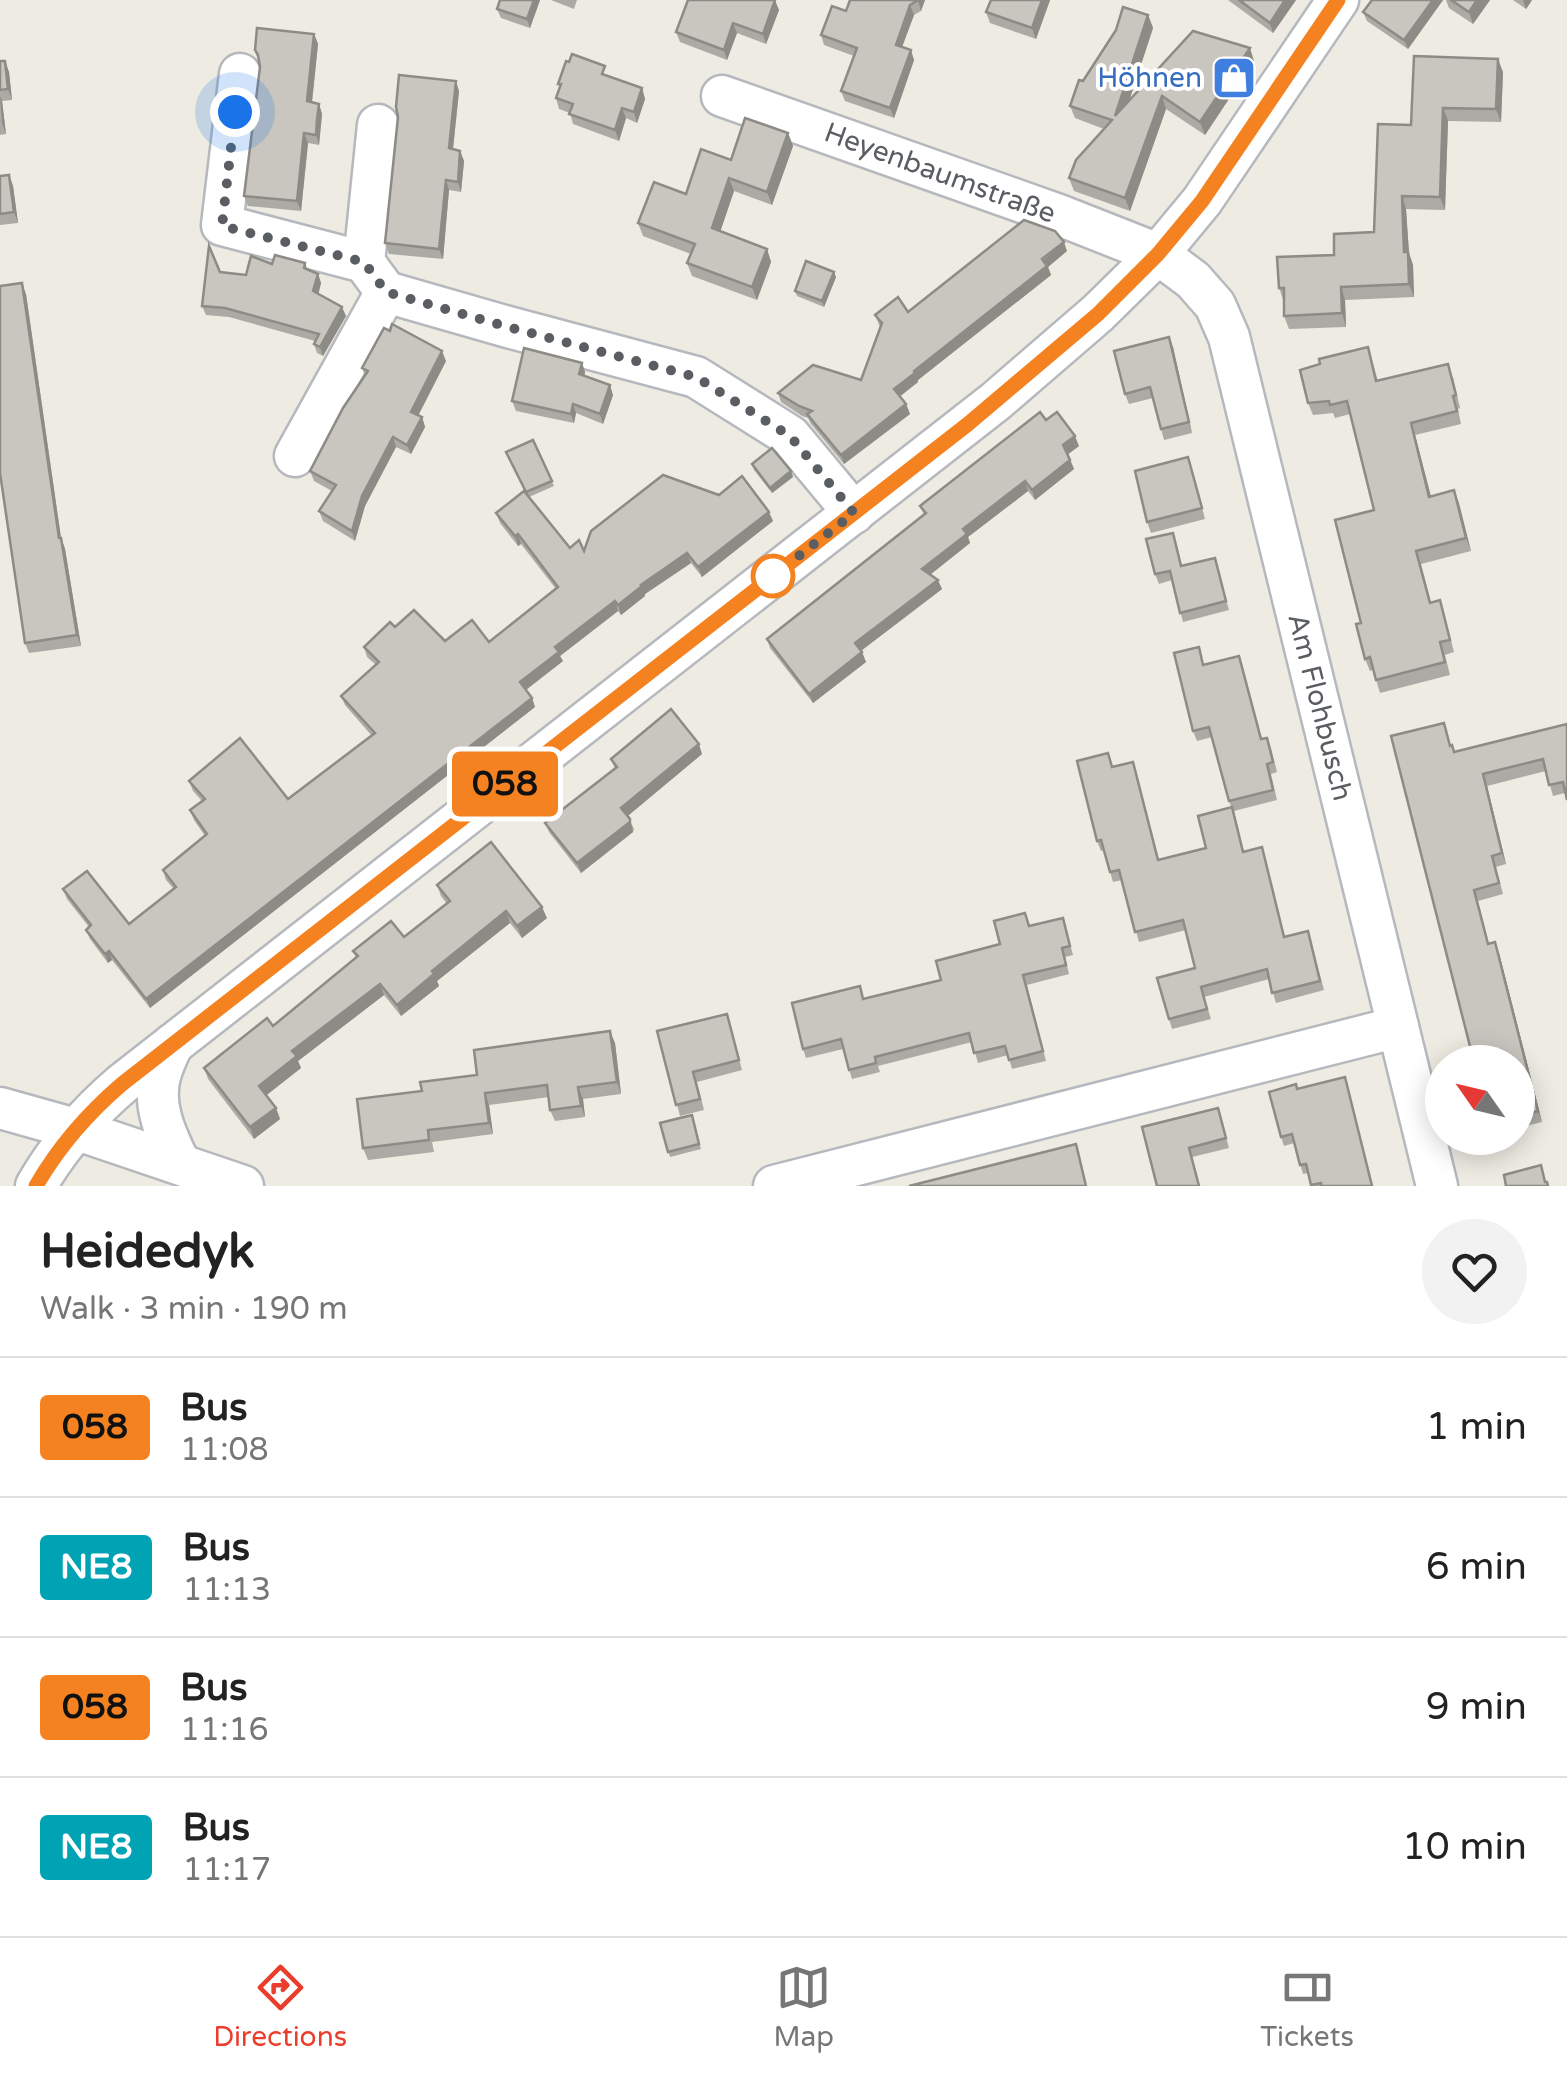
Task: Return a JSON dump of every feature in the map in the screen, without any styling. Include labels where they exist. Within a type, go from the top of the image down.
[{"type":"street","points":[[36,1186],[75,1129],[122,1084],[996,401],[1098,314],[1158,254],[1202,201],[1338,0]]},
{"type":"street","points":[[240,74],[222,226],[375,276],[508,327],[696,377],[790,436],[854,513]]},
{"type":"street","name":"Heyenbaumstraße","points":[[722,96],[1158,254]]},
{"type":"street","points":[[295,456],[375,276],[378,125]]},
{"type":"street","name":"Am Flohbusch","points":[[1158,254],[1193,280],[1215,305],[1230,337],[1437,1186]]},
{"type":"street","points":[[774,1186],[1398,1027]]},
{"type":"street","points":[[172,1044],[160,1076],[157,1102],[164,1132],[180,1164]]},
{"type":"street","points":[[0,1108],[244,1186]]},
{"type":"building","points":[[500,0],[534,0],[527,19],[497,9]]},
{"type":"building","points":[[688,0],[775,0],[763,34],[733,23],[724,50],[676,32]]},
{"type":"building","points":[[850,0],[918,0],[910,5],[896,45],[911,50],[890,108],[841,91],[857,48],[821,35],[832,6],[846,11]]},
{"type":"building","points":[[991,0],[1042,0],[1032,28],[986,12]]},
{"type":"building","points":[[1239,0],[1285,0],[1270,23]]},
{"type":"building","points":[[1372,0],[1433,0],[1404,40],[1363,12]]},
{"type":"building","points":[[1451,0],[1477,0],[1469,12]]},
{"type":"building","points":[[1123,7],[1148,15],[1115,116],[1193,31],[1250,48],[1200,122],[1162,96],[1125,198],[1069,178],[1076,160],[1112,120],[1070,106],[1079,80],[1083,81],[1116,30]]},
{"type":"building","points":[[257,28],[314,34],[307,101],[319,104],[316,135],[304,133],[297,201],[244,196],[260,67],[255,50]]},
{"type":"building","points":[[572,54],[605,66],[602,74],[642,88],[634,112],[622,108],[615,130],[569,114],[573,104],[556,98],[566,61]]},
{"type":"building","points":[[1414,56],[1498,59],[1496,109],[1443,108],[1440,197],[1402,196],[1409,284],[1341,287],[1342,313],[1284,316],[1284,288],[1279,288],[1277,257],[1334,255],[1334,234],[1374,232],[1378,124],[1411,125]]},
{"type":"building","points":[[0,61],[5,61],[8,89],[0,90]]},
{"type":"building","points":[[399,75],[456,81],[449,148],[460,151],[458,182],[446,180],[439,249],[385,243]]},
{"type":"building","points":[[745,118],[788,133],[767,192],[729,178],[712,228],[767,249],[752,287],[687,263],[695,244],[638,223],[654,182],[686,194],[701,149],[731,160]]},
{"type":"building","points":[[9,175],[14,212],[0,214],[0,176]]},
{"type":"building","points":[[1024,220],[1055,231],[1064,242],[1042,259],[1047,266],[894,389],[906,404],[841,455],[807,414],[812,411],[778,393],[813,365],[861,380],[882,323],[875,315],[898,297],[908,312]]},
{"type":"building","points":[[209,246],[220,272],[246,275],[251,256],[272,264],[275,255],[305,263],[304,268],[318,274],[313,291],[342,307],[320,347],[314,344],[319,334],[225,308],[202,306]]},
{"type":"building","points":[[806,261],[834,272],[822,301],[795,291]]},
{"type":"building","points":[[22,283],[77,635],[25,643],[0,473],[0,286]]},
{"type":"building","points":[[392,324],[442,351],[411,412],[422,417],[407,445],[393,437],[362,496],[352,531],[319,511],[336,485],[310,471],[343,408],[368,371],[362,368],[384,328],[390,331]]},
{"type":"building","points":[[1169,337],[1189,422],[1161,429],[1150,387],[1125,394],[1114,351]]},
{"type":"building","points":[[1368,347],[1376,381],[1448,364],[1457,411],[1411,423],[1429,497],[1454,490],[1466,538],[1416,551],[1430,603],[1440,600],[1450,640],[1440,642],[1445,662],[1376,680],[1370,657],[1365,659],[1356,624],[1361,623],[1335,520],[1374,510],[1347,401],[1330,405],[1329,401],[1308,403],[1300,370],[1320,364],[1319,359]]},
{"type":"building","points":[[524,348],[582,363],[579,374],[610,385],[600,414],[573,404],[571,414],[512,401]]},
{"type":"building","points":[[1040,412],[1046,420],[1057,412],[1075,436],[1063,445],[1070,460],[1032,490],[1025,481],[963,529],[967,534],[922,569],[938,580],[855,643],[862,652],[809,694],[767,639],[926,513],[920,506]]},
{"type":"building","points":[[533,440],[552,481],[526,492],[506,452]]},
{"type":"building","points":[[772,448],[791,471],[770,488],[752,464]]},
{"type":"building","points":[[1188,457],[1202,508],[1147,522],[1135,471]]},
{"type":"building","points":[[663,475],[719,495],[742,476],[769,512],[698,567],[687,553],[555,647],[559,652],[520,682],[532,698],[146,999],[109,951],[105,954],[86,930],[91,925],[63,889],[87,871],[129,924],[176,887],[163,870],[207,834],[190,810],[205,799],[189,781],[240,738],[288,799],[375,733],[341,696],[379,662],[364,647],[390,622],[395,627],[414,610],[445,641],[472,620],[489,642],[558,587],[518,534],[515,536],[496,513],[524,491],[570,548],[579,540],[584,551],[591,531]]},
{"type":"building","points":[[1173,533],[1181,566],[1215,558],[1226,601],[1180,613],[1170,571],[1155,574],[1146,539]]},
{"type":"building","points":[[1199,647],[1203,665],[1239,656],[1261,739],[1267,738],[1273,762],[1267,764],[1273,790],[1229,801],[1209,727],[1193,731],[1174,653]]},
{"type":"building","points":[[671,709],[699,744],[621,808],[630,822],[577,863],[545,823],[617,767],[611,759]]},
{"type":"building","points":[[1444,723],[1454,752],[1567,724],[1567,800],[1563,782],[1549,785],[1543,759],[1483,774],[1502,853],[1492,856],[1499,883],[1474,890],[1488,944],[1495,942],[1521,1045],[1470,1045],[1391,736]]},
{"type":"building","points":[[1108,753],[1112,767],[1133,762],[1158,860],[1206,848],[1198,816],[1232,807],[1243,852],[1262,847],[1284,937],[1308,931],[1320,981],[1272,993],[1267,969],[1201,987],[1207,1009],[1169,1019],[1157,978],[1195,968],[1183,920],[1135,932],[1119,870],[1110,872],[1101,840],[1097,841],[1077,761]]},
{"type":"building","points":[[491,842],[542,907],[517,926],[506,911],[397,1005],[380,984],[292,1051],[297,1056],[259,1086],[276,1108],[250,1127],[204,1068],[267,1018],[273,1026],[358,956],[353,951],[391,921],[404,937],[450,901],[437,885]]},
{"type":"building","points":[[1025,913],[1029,926],[1063,918],[1070,946],[1062,948],[1066,965],[1023,975],[1043,1051],[1009,1060],[1005,1046],[974,1053],[969,1033],[875,1057],[876,1063],[849,1070],[841,1039],[803,1049],[792,1003],[860,986],[863,999],[941,980],[936,961],[1000,944],[994,921]]},
{"type":"building","points":[[727,1014],[739,1060],[693,1072],[700,1099],[676,1105],[657,1031]]},
{"type":"building","points":[[610,1031],[617,1082],[578,1087],[581,1106],[550,1110],[547,1085],[485,1093],[489,1123],[428,1130],[429,1140],[363,1148],[357,1099],[422,1091],[420,1082],[477,1075],[474,1050]]},
{"type":"building","points":[[1345,1077],[1372,1186],[1311,1185],[1306,1164],[1300,1165],[1292,1134],[1281,1137],[1269,1092]]},
{"type":"building","points":[[1218,1108],[1226,1138],[1189,1148],[1199,1186],[1157,1186],[1142,1127]]},
{"type":"building","points":[[692,1115],[699,1144],[668,1152],[660,1123]]},
{"type":"building","points":[[1076,1144],[1086,1186],[909,1186]]},
{"type":"building","points":[[1541,1165],[1548,1186],[1506,1186],[1504,1175]]},
{"type":"bus line","name":"058","points":[[36,1186],[75,1129],[122,1084],[968,424],[1098,314],[1158,254],[1202,201],[1338,0]]},
{"type":"place","name":"Höhnen","points":[[1234,78]]},
{"type":"route","points":[[235,112],[222,226],[364,262],[386,292],[696,377],[790,436],[854,513],[773,576]]}]
